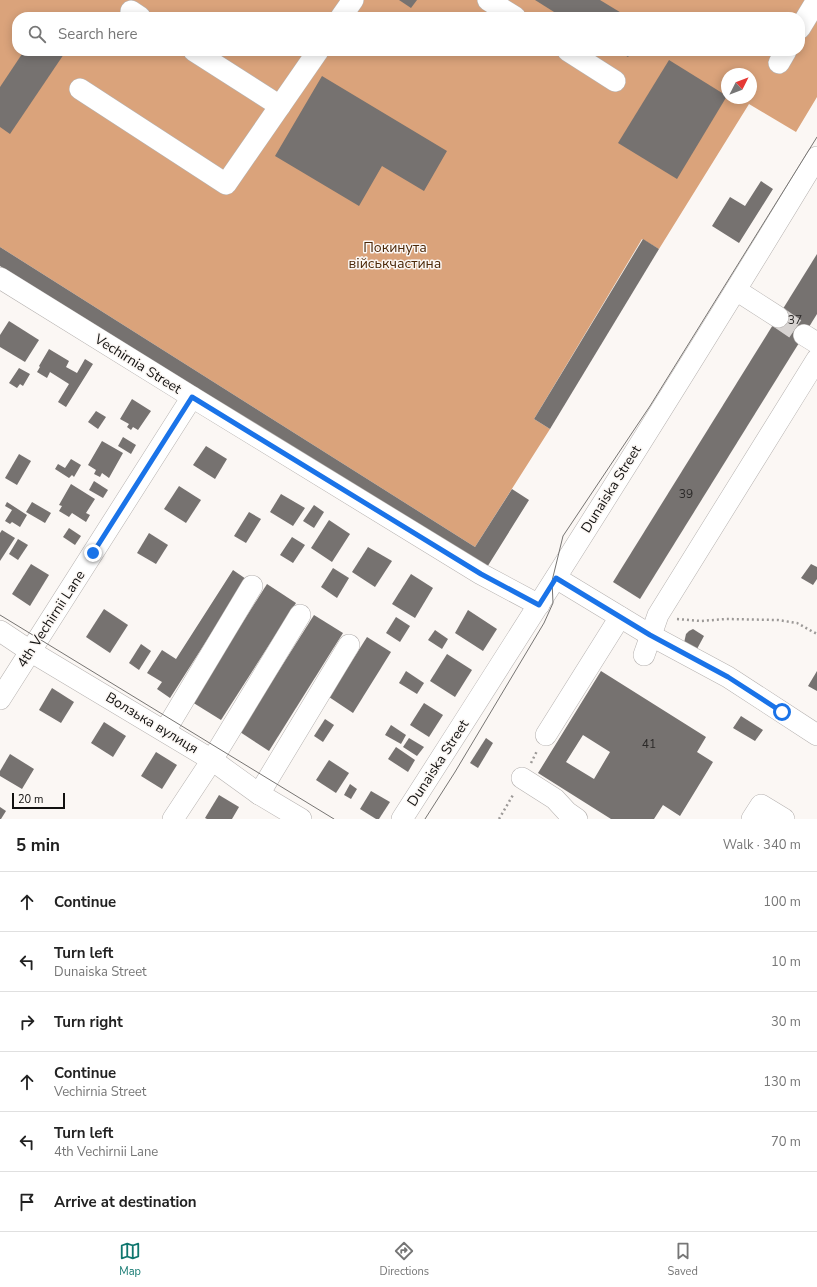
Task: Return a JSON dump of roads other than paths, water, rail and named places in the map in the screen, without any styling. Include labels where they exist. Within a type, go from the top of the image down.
[{"type":"street","points":[[345,12],[353,0]]},
{"type":"street","points":[[488,0],[507,12]]},
{"type":"street","points":[[805,20],[817,0]]},
{"type":"street","points":[[202,56],[280,106]]},
{"type":"street","points":[[80,89],[226,184],[315,56]]},
{"type":"street","points":[[576,56],[615,82]]},
{"type":"street","name":"Dunaiska Street","points":[[402,819],[556,578],[817,158]]},
{"type":"street","name":"Vechirnia Street","points":[[0,278],[481,574],[539,605]]},
{"type":"street","points":[[736,290],[778,317]]},
{"type":"street","points":[[644,655],[658,615],[817,358]]},
{"type":"street","name":"4th Vechirnii Lane","points":[[0,699],[192,397]]},
{"type":"street","points":[[556,578],[650,635],[728,677],[817,735]]},
{"type":"street","points":[[165,731],[252,586]]},
{"type":"street","points":[[173,819],[212,760],[300,615]]},
{"type":"street","points":[[546,735],[620,617]]},
{"type":"street","name":"Волзька вулиця","points":[[0,631],[30,651],[212,760],[259,794],[301,819]]},
{"type":"street","points":[[259,794],[348,645]]},
{"type":"street","points":[[522,778],[555,799],[567,812],[577,819]]},
{"type":"street","points":[[752,819],[761,805],[784,819]]},
{"type":"tunnel","points":[[778,317],[804,335]]},
{"type":"tram line","points":[[425,819],[455,772],[544,623],[553,603],[552,581],[563,536],[650,406],[817,137]]},
{"type":"tram line","points":[[0,615],[334,819]]},
{"type":"park label","name":"Покинута військчастина","points":[[395,256]]}]
